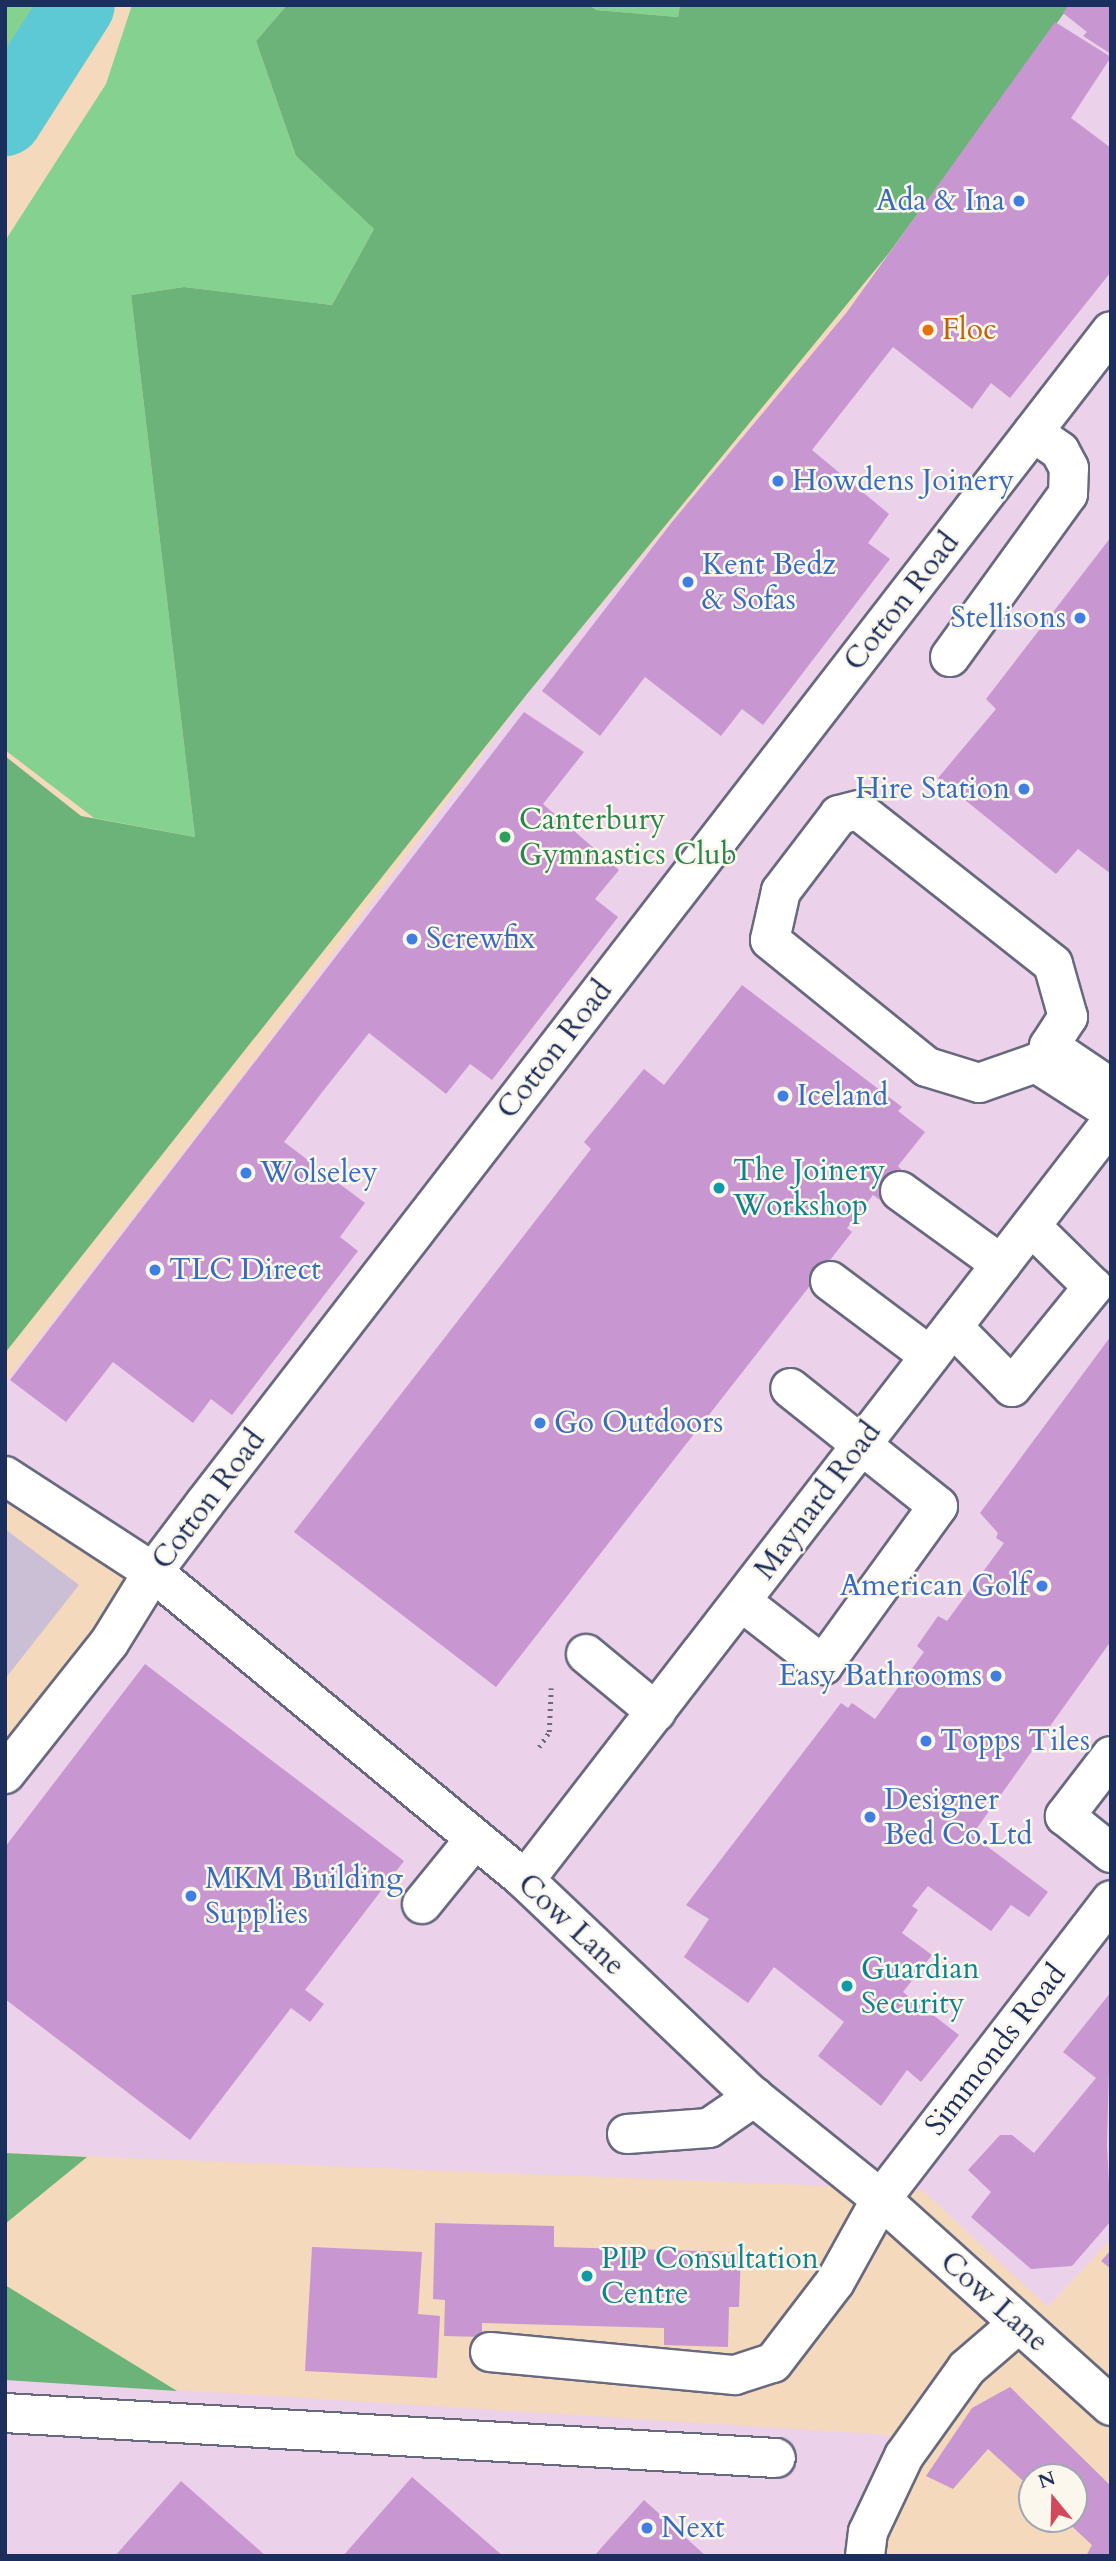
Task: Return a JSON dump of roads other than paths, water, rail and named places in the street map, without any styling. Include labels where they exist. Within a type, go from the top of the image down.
[{"type":"street","name":"Cotton Road","points":[[5,1774],[109,1643],[153,1572],[1111,331]]},
{"type":"street","points":[[950,657],[1068,495],[1069,468],[1060,451],[1033,432]]},
{"type":"street","points":[[858,810],[1053,964],[1068,1017],[1049,1046],[1107,1093],[1036,1063],[979,1083],[927,1067],[770,940],[780,891],[839,815],[858,810]]},
{"type":"street","name":"Maynard Road","points":[[525,1880],[1111,1122]]},
{"type":"street","points":[[900,1191],[1001,1264]]},
{"type":"street","points":[[953,1327],[1012,1387],[1093,1286],[1031,1226]]},
{"type":"street","points":[[830,1281],[930,1356]]},
{"type":"street","points":[[742,1602],[823,1665],[939,1506],[862,1442],[790,1388]]},
{"type":"street","name":"Cow Lane","points":[[5,1476],[153,1572],[525,1880],[754,2097],[881,2199],[1018,2324],[1105,2391]]},
{"type":"street","points":[[586,1654],[656,1712]]},
{"type":"street","points":[[1111,1756],[1065,1816],[1111,1853]]},
{"type":"street","points":[[422,1904],[474,1840]]},
{"type":"street","name":"Simmonds Road","points":[[490,2352],[736,2375],[773,2363],[835,2282],[881,2199],[1111,1900]]},
{"type":"street","points":[[627,2134],[709,2128],[754,2097]]},
{"type":"street","points":[[865,2556],[868,2532],[904,2456],[967,2368],[1018,2324]]},
{"type":"street","points":[[5,2413],[776,2458]]},
{"type":"waterway","points":[[5,119],[78,5]]},
{"type":"place","name":"Ada & Ina","points":[[1019,201]]},
{"type":"place","name":"Floc","points":[[928,330]]},
{"type":"place","name":"Howdens Joinery","points":[[778,481]]},
{"type":"place","name":"Kent Bedz & Sofas","points":[[688,582]]},
{"type":"place","name":"Stellisons","points":[[1080,618]]},
{"type":"place","name":"Hire Station","points":[[1024,789]]},
{"type":"place","name":"Canterbury Gymnastics Club","points":[[505,837]]},
{"type":"place","name":"Screwfix","points":[[412,939]]},
{"type":"place","name":"Iceland","points":[[783,1096]]},
{"type":"place","name":"Wolseley","points":[[246,1173]]},
{"type":"place","name":"The Joinery Workshop","points":[[719,1188]]},
{"type":"place","name":"TLC Direct","points":[[155,1270]]},
{"type":"place","name":"Go Outdoors","points":[[540,1423]]},
{"type":"place","name":"American Golf","points":[[1042,1586]]},
{"type":"place","name":"Easy Bathrooms","points":[[996,1676]]},
{"type":"place","name":"Topps Tiles","points":[[926,1741]]},
{"type":"place","name":"Designer Bed Co.Ltd","points":[[870,1817]]},
{"type":"place","name":"MKM Building Supplies","points":[[191,1896]]},
{"type":"place","name":"Guardian Security","points":[[847,1986]]},
{"type":"place","name":"PIP Consultation Centre","points":[[587,2276]]},
{"type":"place","name":"Next","points":[[647,2528]]}]
